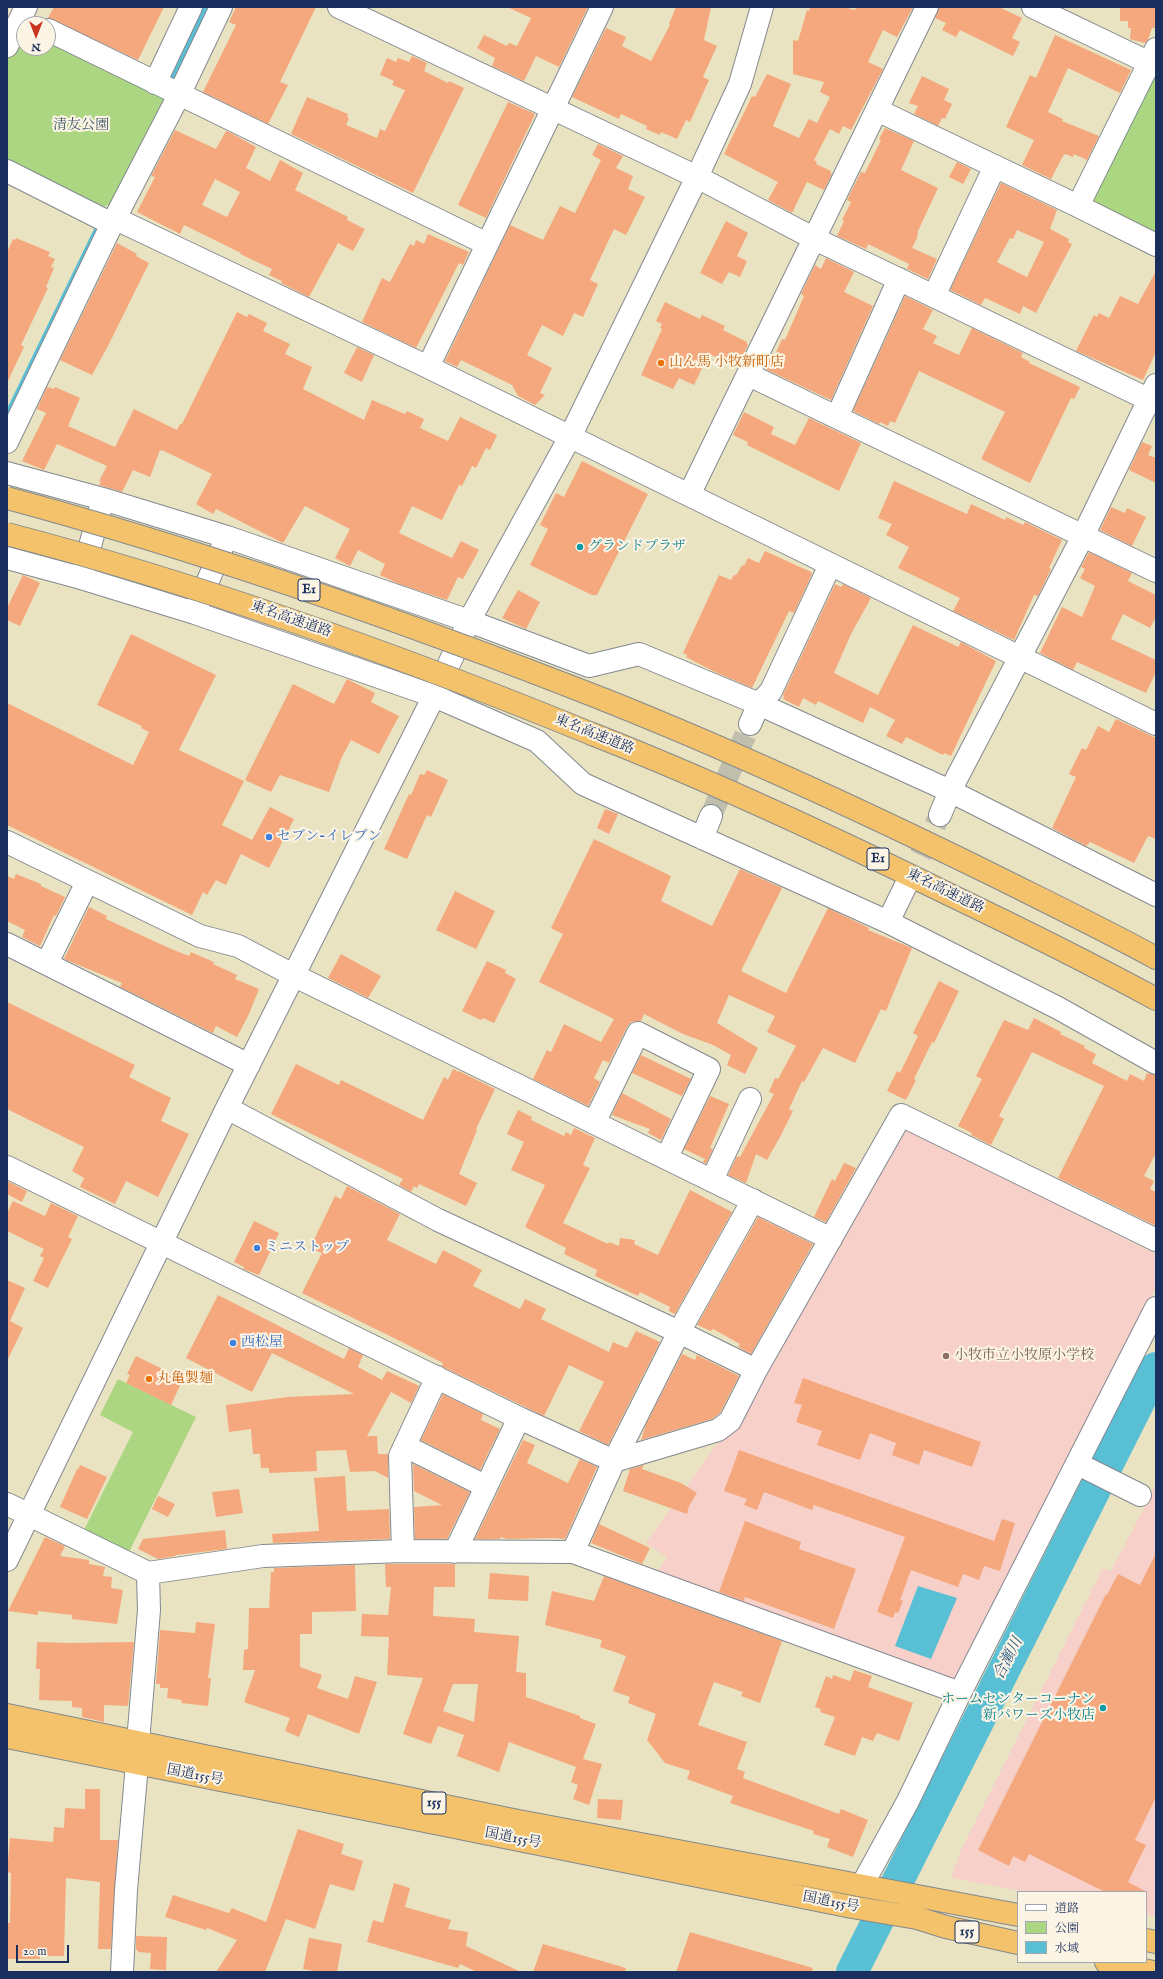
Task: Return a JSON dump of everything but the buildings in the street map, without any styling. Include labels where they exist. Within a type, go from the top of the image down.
[{"type":"highway","name":"E1","points":[[7,498],[85,519],[242,567],[380,614],[693,735],[881,820],[1156,958]]},
{"type":"highway","name":"東名高速道路","points":[[7,534],[77,552],[215,595],[366,646],[524,706],[680,769],[867,854],[1093,964],[1156,999]]},
{"type":"highway","name":"国道155号","points":[[7,1715],[513,1820],[1017,1915]]},
{"type":"highway","name":"国道155号","points":[[7,1737],[852,1907],[918,1918],[946,1928],[1017,1943]]},
{"type":"highway","points":[[1111,1963],[1152,1972]]},
{"type":"street","points":[[155,83],[191,7]]},
{"type":"street","points":[[7,442],[221,7]]},
{"type":"street","points":[[339,7],[697,177],[815,238],[934,296],[1154,396],[1021,658],[950,791],[940,814]]},
{"type":"street","points":[[428,367],[602,7]]},
{"type":"street","points":[[7,1560],[227,1108],[434,696],[469,621],[570,437],[697,177],[740,84],[762,7]]},
{"type":"street","points":[[689,495],[749,375],[927,7]]},
{"type":"street","points":[[1033,7],[1154,59],[1078,206]]},
{"type":"street","points":[[7,46],[22,14]]},
{"type":"street","points":[[56,34],[487,244]]},
{"type":"street","points":[[877,110],[1156,245]]},
{"type":"street","points":[[934,296],[995,166]]},
{"type":"street","points":[[7,171],[428,367],[1156,724]]},
{"type":"street","points":[[837,417],[899,279]]},
{"type":"street","points":[[749,375],[1156,571]]},
{"type":"street","points":[[7,473],[103,499],[227,537],[469,621],[589,666],[639,654],[759,704],[950,791],[1156,895]]},
{"type":"street","points":[[81,578],[103,499]]},
{"type":"street","points":[[195,613],[227,537]]},
{"type":"street","points":[[7,558],[81,578],[195,613],[434,696],[537,740],[583,784],[888,922],[1058,1008],[1156,1063]]},
{"type":"street","points":[[750,724],[759,704],[771,691],[830,565]]},
{"type":"street","points":[[702,838],[711,816]]},
{"type":"street","points":[[7,842],[200,936],[238,946],[294,976],[667,1157],[831,1239]]},
{"type":"street","points":[[47,963],[87,882]]},
{"type":"street","points":[[888,922],[906,885]]},
{"type":"street","points":[[7,944],[249,1065]]},
{"type":"street","points":[[595,1122],[638,1033],[709,1070],[667,1157]]},
{"type":"street","points":[[712,1180],[750,1099]]},
{"type":"street","points":[[227,1108],[438,1220],[679,1332],[756,1370]]},
{"type":"street","points":[[7,1167],[519,1418],[614,1461],[718,1430],[730,1421],[756,1370],[901,1115],[1156,1240]]},
{"type":"street","points":[[573,1552],[614,1461],[679,1332],[752,1200]]},
{"type":"street","points":[[862,1885],[908,1801],[960,1693],[1078,1464],[1156,1308]]},
{"type":"street","points":[[403,1552],[400,1456],[437,1377]]},
{"type":"street","points":[[455,1552],[519,1418]]},
{"type":"street","points":[[405,1446],[486,1486]]},
{"type":"street","points":[[1078,1464],[1140,1495]]},
{"type":"street","points":[[7,1504],[148,1573],[263,1556],[403,1552],[573,1552],[960,1693]]},
{"type":"street","points":[[138,1742],[149,1610],[148,1573]]},
{"type":"street","points":[[122,1972],[126,1890],[137,1764]]},
{"type":"shaded area","name":"小牧市立小牧原小学校","points":[[903,1127],[1156,1254],[1156,1287],[961,1687],[656,1574],[667,1557],[646,1543],[730,1425]]},
{"type":"shaded area","name":"ホームセンターコーナン 新パワーズ小牧店","points":[[1156,1480],[1156,1917],[1147,1915],[1147,1891],[1022,1891],[951,1878],[960,1852],[1103,1568],[1111,1571],[1150,1497]]},
{"type":"green space","name":"清友公園","points":[[16,40],[16,56],[56,56],[56,43],[168,98],[117,203],[102,207],[7,160],[7,58]]},
{"type":"green space","points":[[1156,79],[1156,236],[1095,206],[1091,198],[1147,83]]},
{"type":"green space","points":[[118,1379],[196,1417],[129,1552],[84,1530],[133,1432],[100,1415]]},
{"type":"water","points":[[918,1586],[957,1598],[931,1659],[895,1646]]},
{"type":"waterway","points":[[171,79],[206,7]]},
{"type":"waterway","points":[[7,415],[97,229]]},
{"type":"waterway","name":"合瀬川","points":[[852,1972],[1156,1368]]},
{"type":"tunnel","points":[[711,816],[750,724]]},
{"type":"tunnel","points":[[906,885],[940,815]]},
{"type":"place","name":"山ん馬 小牧新町店","points":[[661,363]]},
{"type":"place","name":"グランドプラザ","points":[[580,547]]},
{"type":"place","name":"セブン-イレブン","points":[[269,837]]},
{"type":"place","name":"ミニストップ","points":[[257,1248]]},
{"type":"place","name":"西松屋","points":[[233,1343]]},
{"type":"place","name":"小牧市立小牧原小学校","points":[[946,1356]]},
{"type":"place","name":"丸亀製麺","points":[[149,1379]]},
{"type":"place","name":"ホームセンターコーナン 新パワーズ小牧店","points":[[1103,1708]]}]
